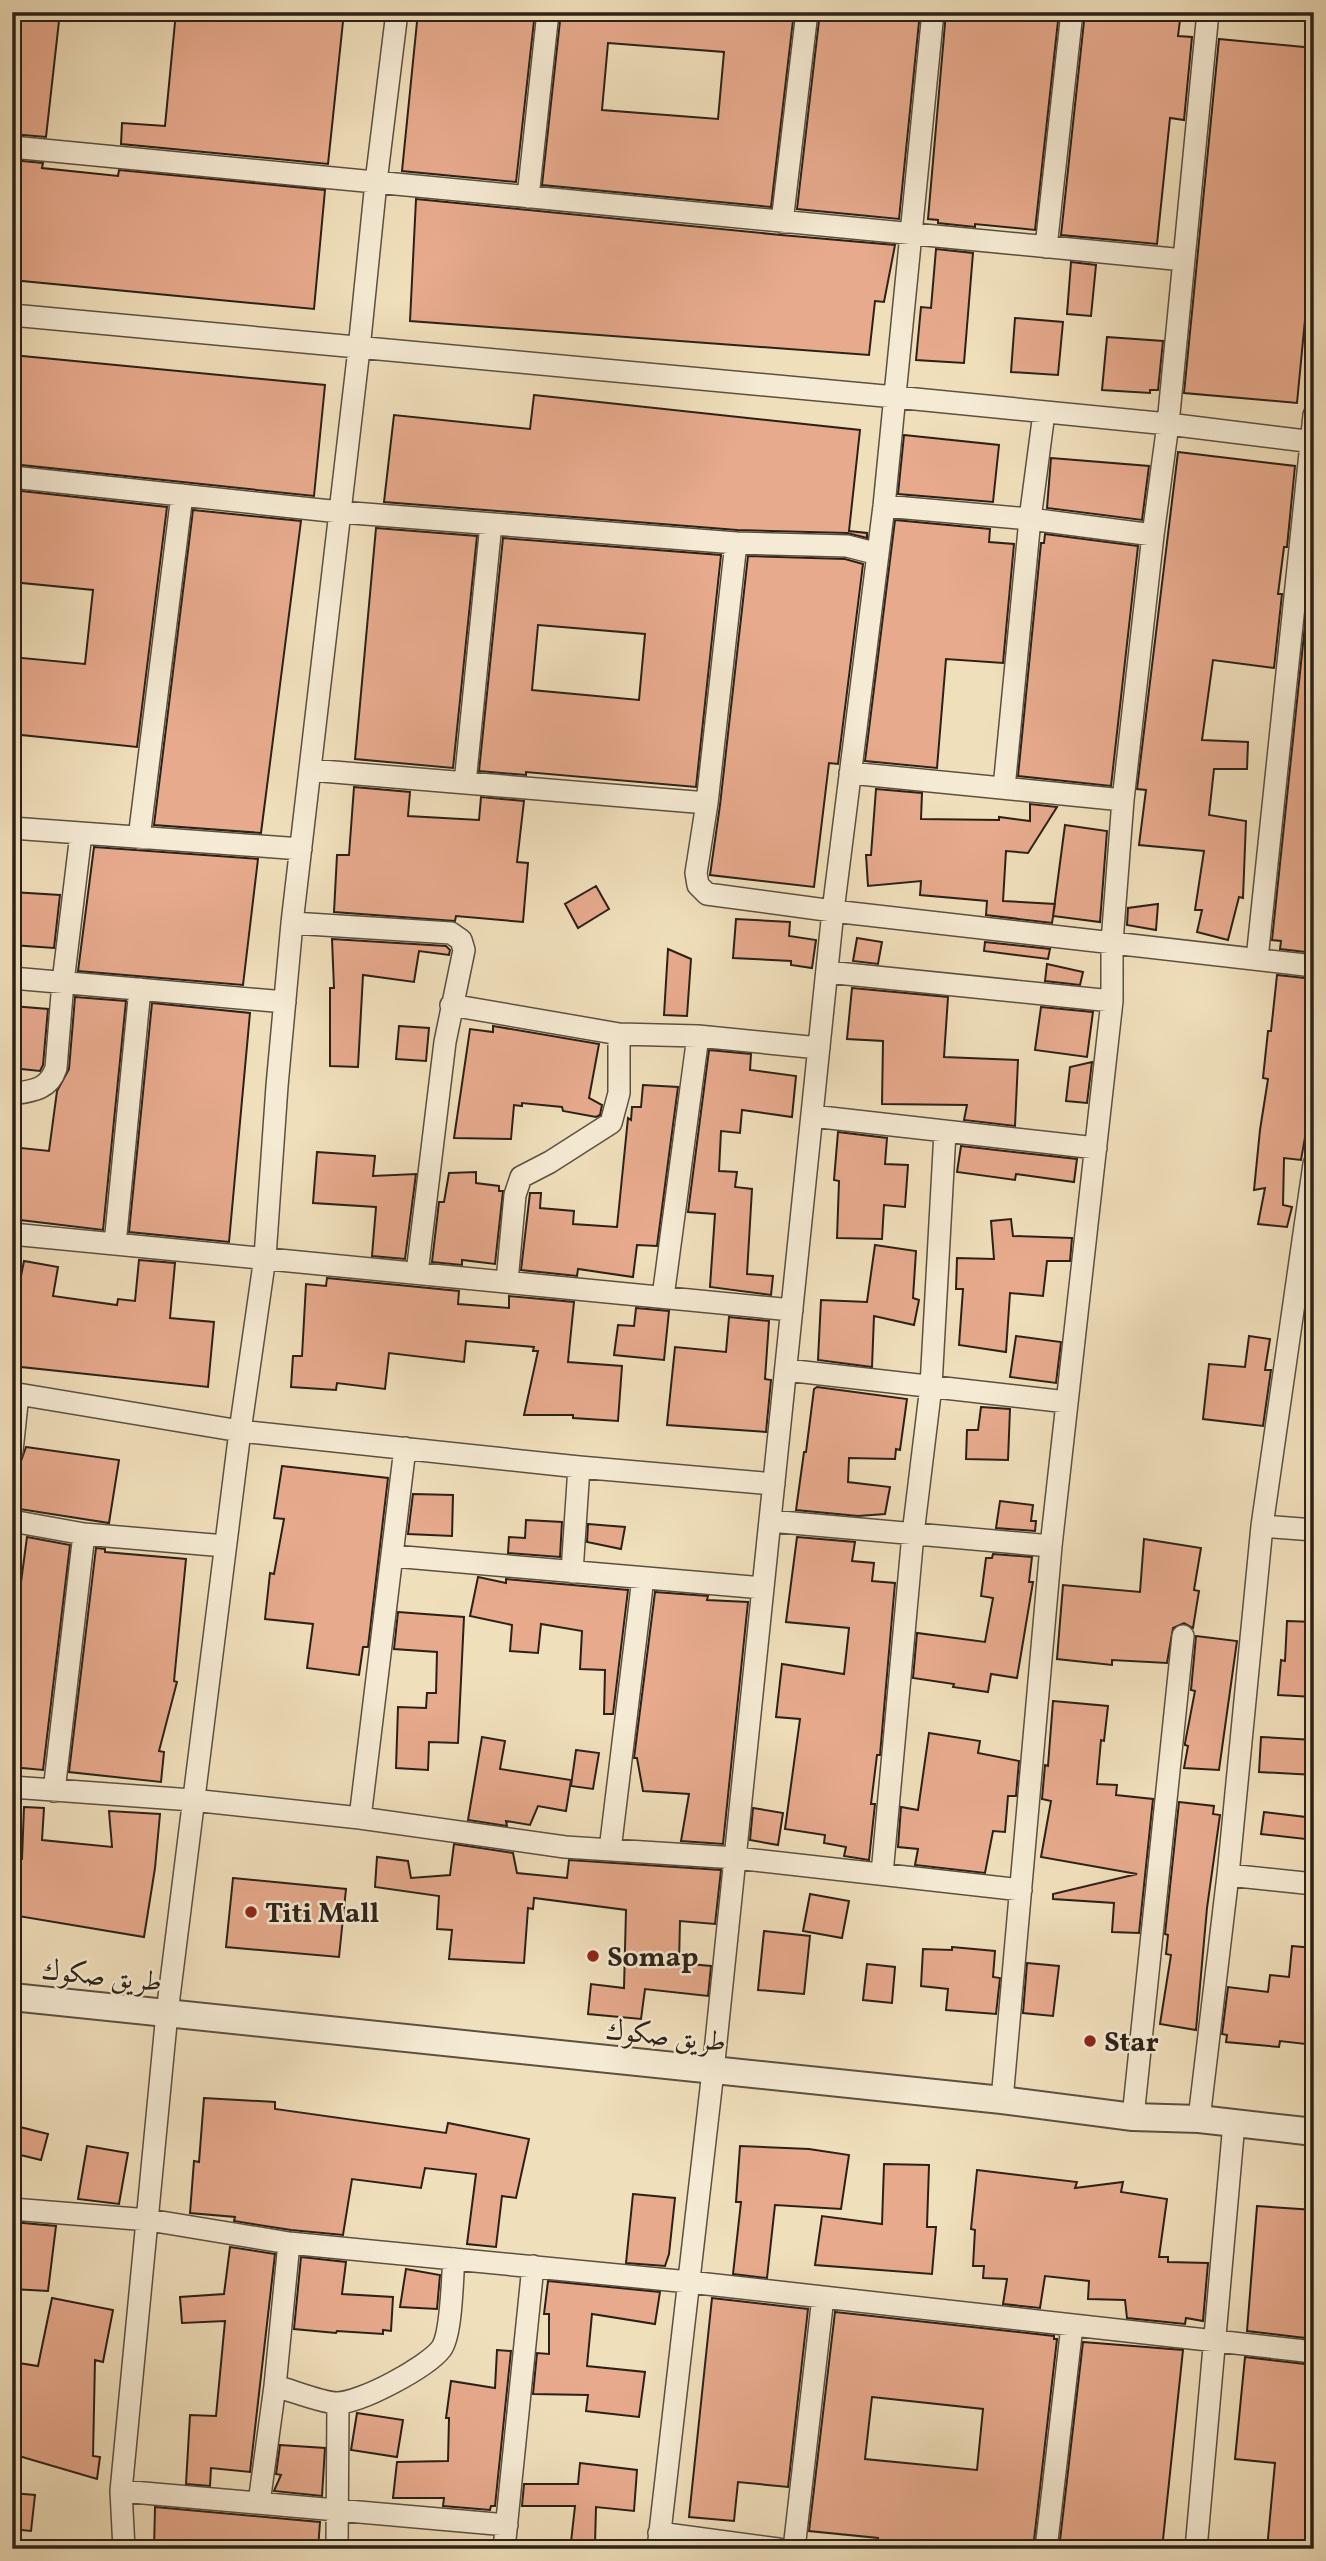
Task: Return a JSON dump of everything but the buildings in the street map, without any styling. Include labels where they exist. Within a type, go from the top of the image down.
[{"type":"street","points":[[124,2549],[121,2491],[167,2013],[192,1800],[265,1257],[292,923],[397,12]]},
{"type":"street","points":[[528,197],[548,12]]},
{"type":"street","points":[[782,222],[807,12]]},
{"type":"street","points":[[778,2549],[658,2541],[736,1857],[833,911],[884,506],[933,12]]},
{"type":"street","points":[[1046,247],[1072,12]]},
{"type":"street","points":[[1002,2100],[1051,1546],[1112,1001],[1112,942],[1124,800],[1168,424],[1208,12]]},
{"type":"street","points":[[12,147],[1184,261]]},
{"type":"street","points":[[12,315],[895,397],[1168,424],[1313,442]]},
{"type":"street","points":[[1004,788],[1030,519],[1044,413]]},
{"type":"street","points":[[1256,959],[1314,415]]},
{"type":"street","points":[[12,477],[340,512],[736,543],[847,546],[878,554]]},
{"type":"street","points":[[139,838],[182,495]]},
{"type":"street","points":[[884,506],[1030,519],[1153,535]]},
{"type":"street","points":[[465,783],[491,524]]},
{"type":"street","points":[[736,543],[707,803],[696,873],[698,885],[707,894],[1314,966]]},
{"type":"street","points":[[310,770],[707,803]]},
{"type":"street","points":[[850,773],[1124,800]]},
{"type":"street","points":[[12,828],[301,849]]},
{"type":"street","points":[[12,1094],[40,1090],[54,1075],[62,982],[81,834]]},
{"type":"street","points":[[292,923],[451,933],[461,940],[464,950],[451,1005],[417,1273]]},
{"type":"street","points":[[827,972],[1112,1001]]},
{"type":"street","points":[[12,978],[285,1002]]},
{"type":"street","points":[[115,1244],[140,989]]},
{"type":"street","points":[[451,1005],[619,1034],[698,1036],[819,1048]]},
{"type":"street","points":[[507,1281],[515,1195],[521,1177],[611,1124],[619,1093],[619,1034]]},
{"type":"street","points":[[663,1297],[698,1036]]},
{"type":"street","points":[[812,1116],[1096,1148]]},
{"type":"street","points":[[882,1874],[914,1534],[931,1387],[945,1132]]},
{"type":"street","points":[[1199,2119],[1228,1875],[1262,1526],[1314,1164]]},
{"type":"street","points":[[12,1234],[792,1310]]},
{"type":"street","points":[[786,1370],[1067,1402]]},
{"type":"street","points":[[12,1451],[15,1395],[240,1431],[579,1468],[774,1484]]},
{"type":"street","points":[[360,1818],[405,1448]]},
{"type":"street","points":[[572,1572],[579,1468]]},
{"type":"street","points":[[12,1521],[84,1534],[225,1546]]},
{"type":"street","points":[[770,1521],[1051,1546]]},
{"type":"street","points":[[1262,1526],[1314,1530]]},
{"type":"street","points":[[54,1791],[84,1534]]},
{"type":"street","points":[[393,1556],[763,1588]]},
{"type":"street","points":[[610,1850],[643,1578]]},
{"type":"street","points":[[1133,2117],[1183,1636]]},
{"type":"street","points":[[12,1787],[192,1800],[360,1818],[565,1847],[736,1857],[1021,1890]]},
{"type":"street","points":[[1228,1875],[1314,1884]]},
{"type":"street","name":"طريق صكوك","points":[[12,1997],[1002,2100],[1133,2117],[1199,2119],[1314,2132]]},
{"type":"street","points":[[1196,2549],[1234,2123]]},
{"type":"street","points":[[12,2209],[149,2220],[289,2243],[689,2282],[1314,2352]]},
{"type":"street","points":[[259,2503],[275,2386],[289,2243]]},
{"type":"street","points":[[275,2386],[338,2403],[362,2397],[403,2378],[442,2348],[449,2324],[454,2259]]},
{"type":"street","points":[[505,2549],[533,2266]]},
{"type":"street","points":[[794,2549],[823,2297]]},
{"type":"street","points":[[1046,2549],[1072,2326]]},
{"type":"street","points":[[337,2549],[338,2403]]},
{"type":"street","points":[[121,2491],[507,2525]]},
{"type":"place","name":"Titi Mall","points":[[251,1912]]},
{"type":"place","name":"Somap","points":[[593,1956]]},
{"type":"place","name":"Star","points":[[1090,2041]]}]
